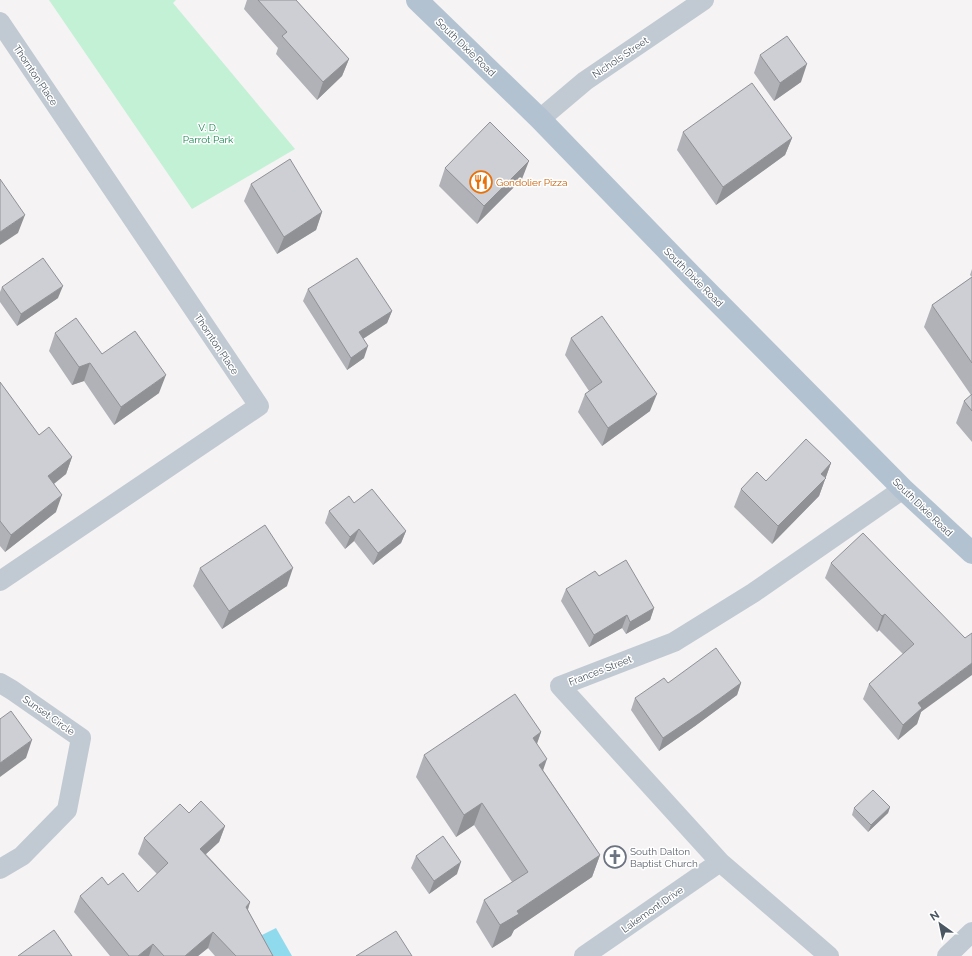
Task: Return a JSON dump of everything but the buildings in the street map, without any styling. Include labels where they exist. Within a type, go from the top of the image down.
[{"type":"main road","name":"South Dixie Road","points":[[417,0],[540,120],[903,489],[972,553]]},
{"type":"street","name":"Nichols Street","points":[[540,120],[585,80],[704,0]]},
{"type":"street","name":"Thornton Place","points":[[0,22],[259,406],[0,580]]},
{"type":"street","name":"Frances Street","points":[[829,956],[720,862],[560,686],[674,642],[753,593],[903,489]]},
{"type":"street","name":"Sunset Circle","points":[[0,683],[81,738],[67,810],[22,856],[0,869]]},
{"type":"street","name":"Lakemont Drive","points":[[584,956],[720,862]]},
{"type":"street","points":[[947,956],[972,932]]},
{"type":"green space","name":"V. D. Parrot Park","points":[[49,0],[176,0],[173,3],[295,149],[192,209]]},
{"type":"water","points":[[276,928],[292,956],[270,956],[260,936]]},
{"type":"place","name":"Gondolier Pizza","points":[[481,182]]},
{"type":"place","name":"South Dalton Baptist Church","points":[[615,857]]}]
